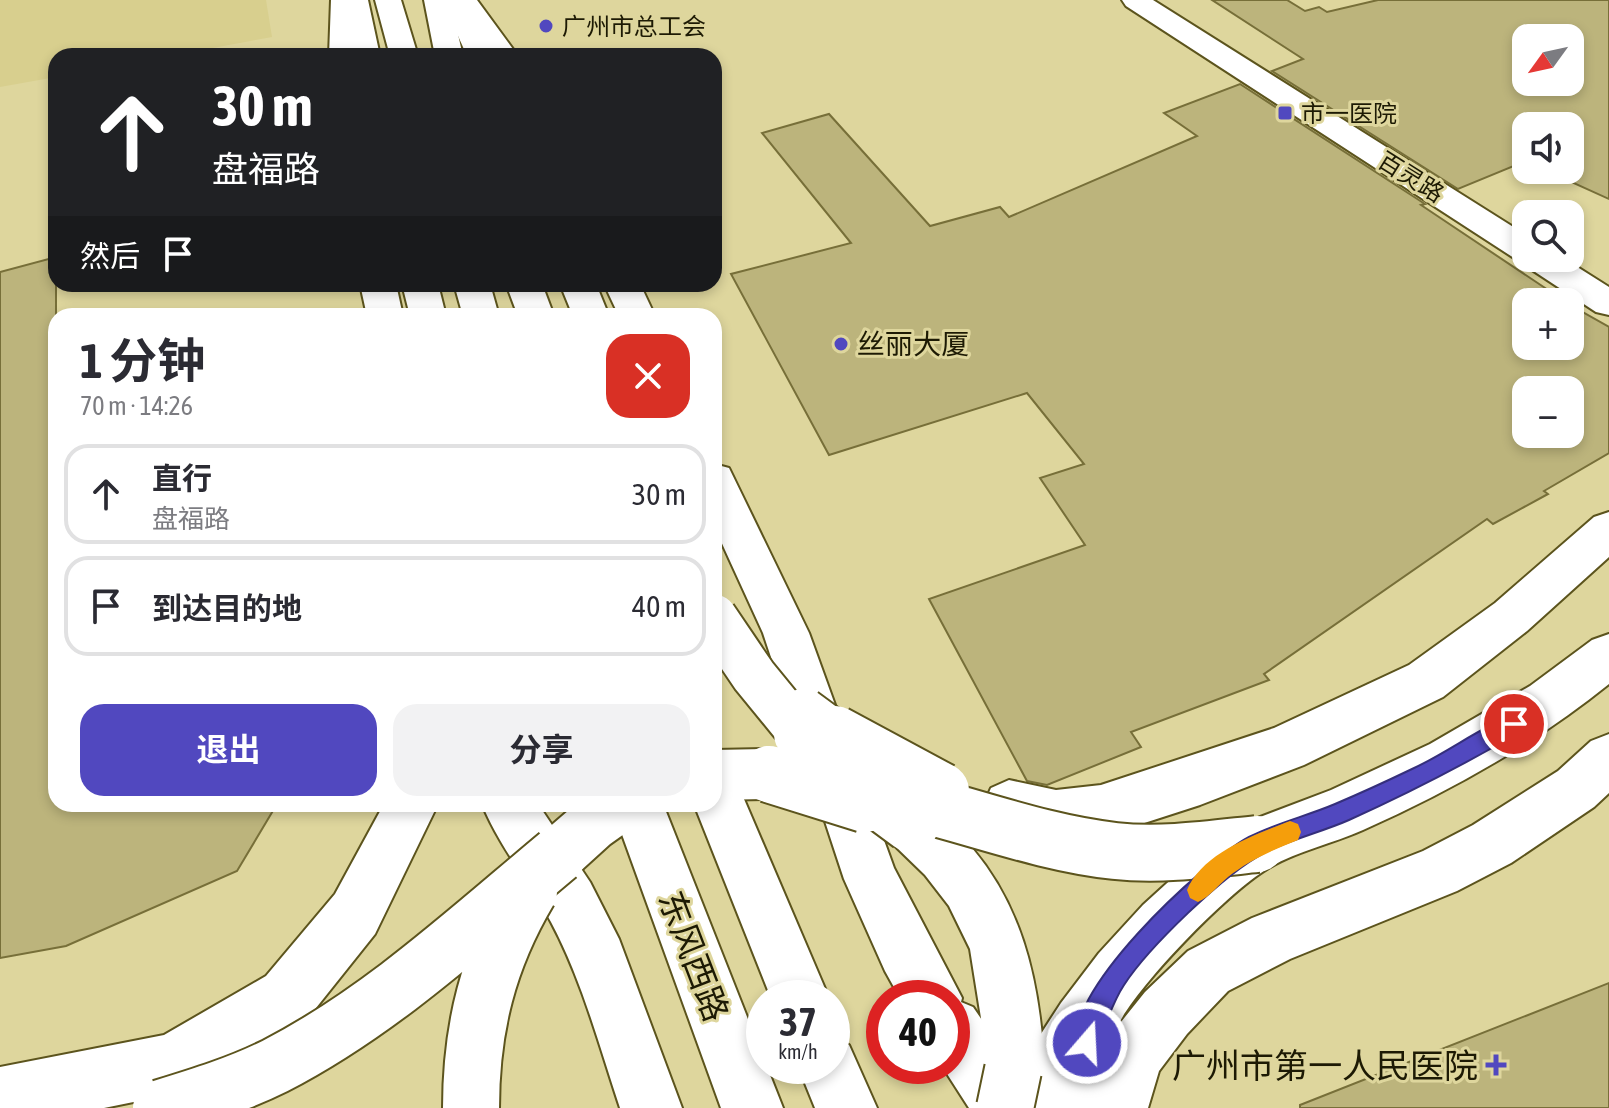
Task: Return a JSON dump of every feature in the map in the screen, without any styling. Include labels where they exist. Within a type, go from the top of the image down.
[{"type":"main road","points":[[343,48],[344,0]]},
{"type":"main road","points":[[355,0],[364,48]]},
{"type":"main road","points":[[388,0],[402,48]]},
{"type":"main road","points":[[437,0],[447,48]]},
{"type":"main road","points":[[455,0],[477,48]]},
{"type":"main road","points":[[464,0],[498,48]]},
{"type":"main road","name":"百灵路","points":[[1135,0],[1512,241]]},
{"type":"main road","points":[[1560,272],[1609,303]]},
{"type":"main road","points":[[722,497],[786,633],[871,879],[922,980]]},
{"type":"main road","points":[[807,696],[968,790],[1010,806],[1056,816],[1101,811],[1200,780],[1286,748],[1426,681],[1511,617],[1609,530]]},
{"type":"main road","points":[[724,633],[781,709],[832,764],[911,824],[957,868],[988,918],[1005,974],[1011,1012],[1013,1100]]},
{"type":"main road","points":[[724,633],[779,693],[836,735],[978,808],[1058,840]]},
{"type":"main road","points":[[1013,1100],[1076,1029],[1116,976],[1163,924],[1220,869],[1257,844],[1339,813],[1438,768],[1572,686],[1609,655]]},
{"type":"main road","points":[[1117,1108],[1133,1055],[1166,1013],[1208,971],[1272,938],[1438,872],[1492,844],[1576,789],[1609,758]]},
{"type":"main road","points":[[769,774],[848,798],[911,824]]},
{"type":"main road","points":[[722,775],[769,774],[866,792],[1114,851],[1167,854],[1257,844]]},
{"type":"main road","points":[[722,808],[793,980]]},
{"type":"main road","points":[[0,1098],[173,1064],[287,997],[355,914],[408,812]]},
{"type":"main road","points":[[513,812],[570,902],[599,959],[651,1108]]},
{"type":"main road","points":[[161,1108],[220,1090],[276,1066],[340,1028],[611,812]]},
{"type":"main road","name":"东风西路","points":[[640,812],[752,1108]]},
{"type":"main road","points":[[471,1108],[470,1067],[478,1006],[492,960],[510,920],[529,890],[558,855]]},
{"type":"main road","points":[[1075,1108],[1091,1022],[1116,976]]},
{"type":"main road","points":[[970,1049],[1013,1100]]},
{"type":"main road","points":[[836,1084],[846,1108]]},
{"type":"shaded area","points":[[0,0],[266,0],[272,37],[212,48],[48,48],[48,78],[0,87]]},
{"type":"building","points":[[1212,0],[1287,0],[1305,11],[1319,7],[1327,12],[1378,0],[1609,0],[1609,199],[1576,184],[1584,184],[1584,112],[1512,112],[1512,167],[1458,189],[1272,71],[1303,59]]},
{"type":"building","points":[[1240,84],[1425,204],[1421,205],[1512,266],[1512,272],[1521,272],[1545,288],[1512,288],[1512,360],[1584,360],[1584,313],[1609,327],[1609,453],[1544,491],[1548,494],[1493,524],[1487,519],[1264,674],[1269,680],[1131,732],[1141,747],[1047,785],[1027,781],[929,599],[1085,545],[1040,478],[1084,464],[1027,393],[829,455],[731,274],[851,243],[762,133],[829,114],[930,226],[1000,207],[1009,217],[1197,136],[1164,113]]},
{"type":"building","points":[[48,259],[48,292],[56,292],[56,308],[48,308],[48,812],[272,812],[237,871],[66,946],[0,958],[0,272]]},
{"type":"building","name":"广州市第一人民医院","points":[[1609,983],[1609,1108],[1300,1108],[1300,1105]]},
{"type":"slow traffic","points":[[1198,890],[1220,869],[1257,844],[1290,832]]},
{"type":"place","name":"广州市总工会","points":[[546,26]]},
{"type":"place","name":"市一医院","points":[[1285,113]]},
{"type":"place","name":"丝丽大厦","points":[[841,344]]},
{"type":"place","name":"广州市第一人民医院","points":[[1496,1065]]},
{"type":"route","points":[[1087,1043],[1091,1022],[1116,976],[1163,924],[1220,869],[1257,844],[1339,813],[1438,768],[1514,724]]}]
